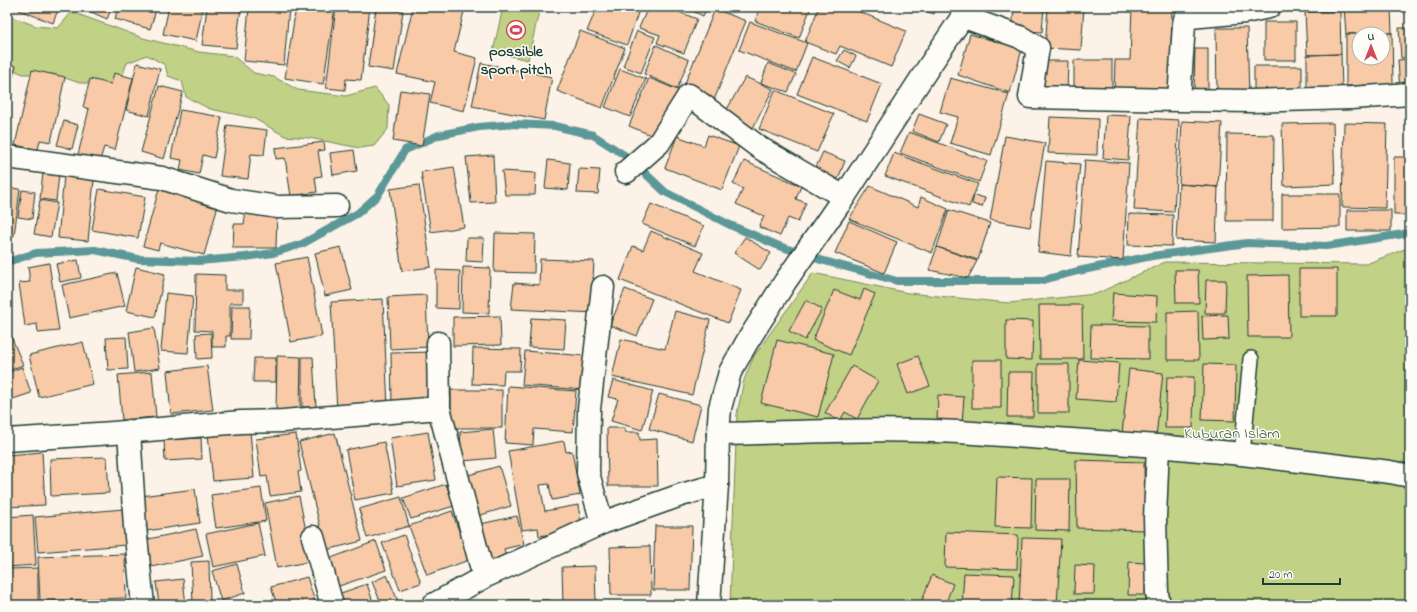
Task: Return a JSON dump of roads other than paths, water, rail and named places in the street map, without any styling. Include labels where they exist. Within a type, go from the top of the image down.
[{"type":"street","points":[[1179,100],[1185,19],[1190,16],[1245,12],[1269,7]]},
{"type":"street","points":[[709,605],[717,485],[720,408],[730,372],[746,342],[785,282],[844,197],[966,12],[1020,37],[1038,48],[1030,97],[1179,100],[1281,100],[1351,98],[1410,94]]},
{"type":"street","points":[[626,172],[659,144],[690,95],[760,148],[844,197]]},
{"type":"street","points":[[7,157],[162,178],[232,200],[255,204],[278,207],[337,206]]},
{"type":"street","points":[[602,523],[588,473],[589,409],[603,288]]},
{"type":"street","points":[[438,343],[440,408],[484,577]]},
{"type":"street","points":[[7,440],[241,422],[283,421],[440,408]]},
{"type":"street","points":[[129,431],[142,605]]},
{"type":"street","points":[[718,434],[832,431],[934,431],[1158,446],[1242,454],[1390,472],[1410,476]]},
{"type":"street","points":[[1158,446],[1155,518],[1157,593],[1159,605]]},
{"type":"street","points":[[433,605],[484,577],[602,523],[681,495],[717,485]]},
{"type":"street","points":[[312,537],[332,605]]},
{"type":"lane","points":[[1242,454],[1251,359]]},
{"type":"waterway","points":[[7,262],[36,253],[95,250],[138,259],[199,261],[273,253],[302,244],[358,213],[378,195],[405,150],[439,135],[479,127],[515,124],[555,126],[593,135],[629,158],[665,192],[730,225],[779,246],[821,260],[897,281],[1039,281],[1078,271],[1152,256],[1247,243],[1326,246],[1410,233]]},
{"type":"place","name":"possible sport pitch","points":[[516,30]]},
{"type":"park label","name":"Kuburan Islam","points":[[1232,434]]}]
